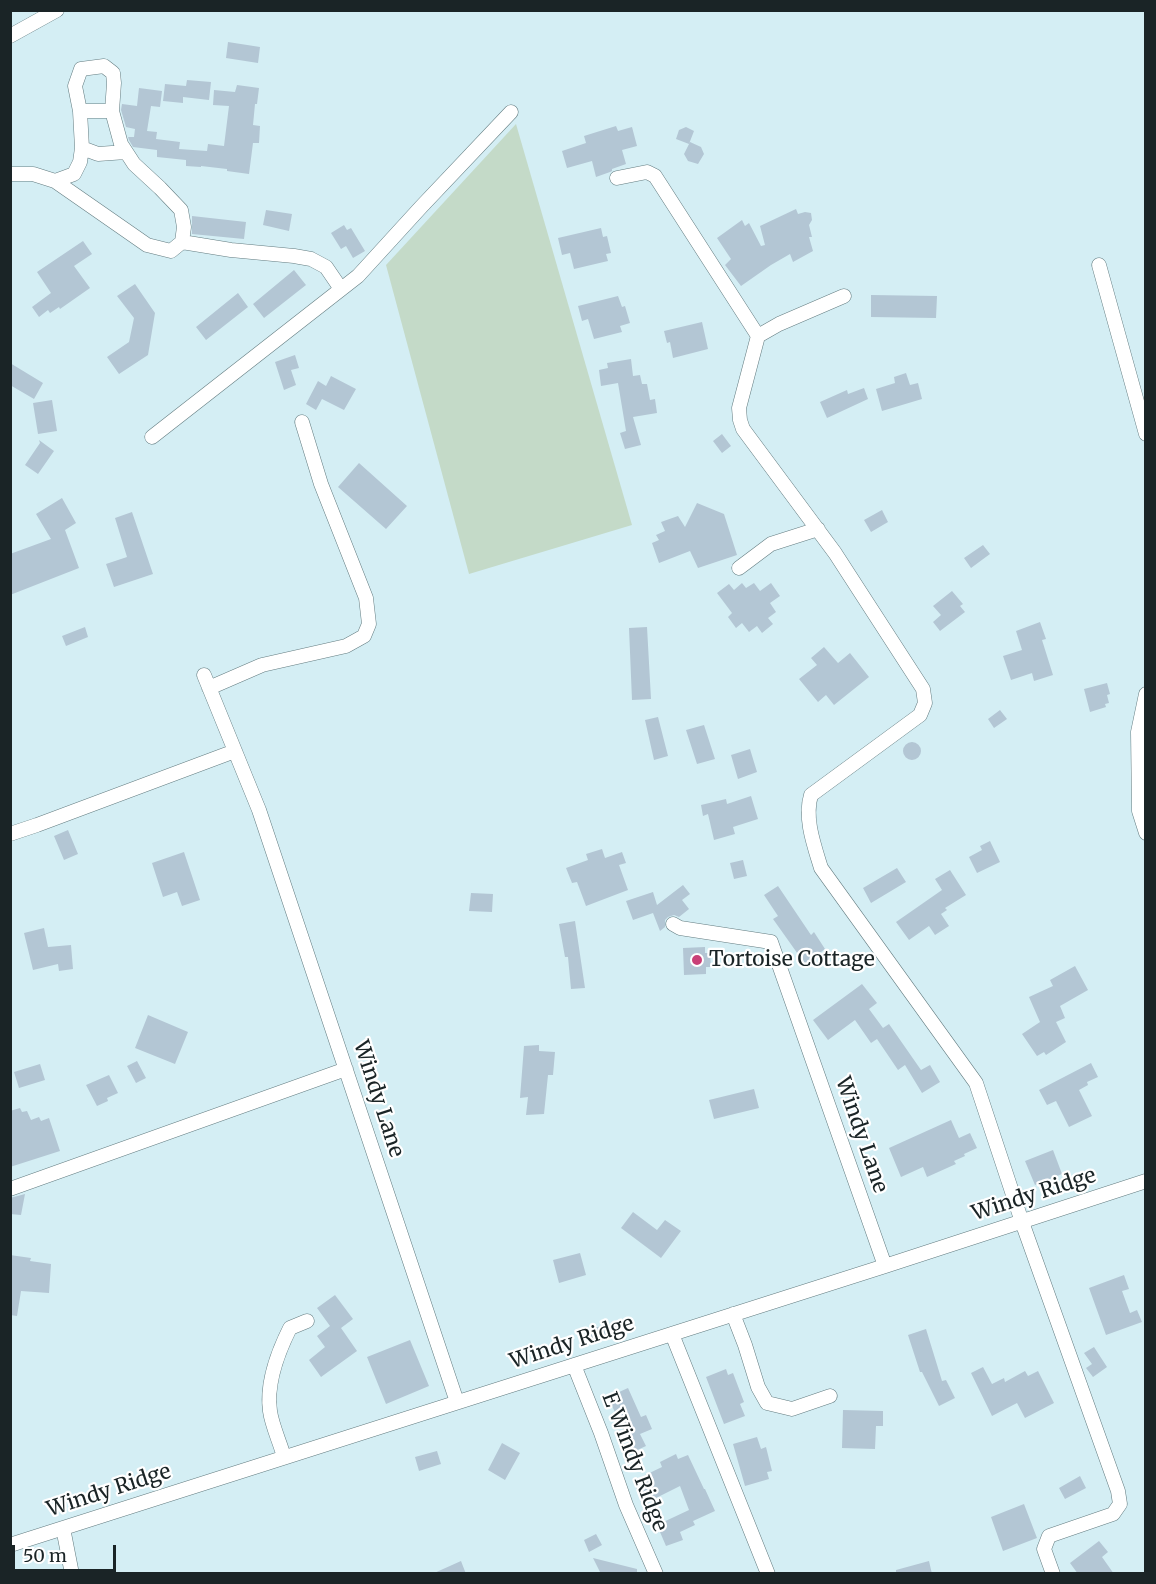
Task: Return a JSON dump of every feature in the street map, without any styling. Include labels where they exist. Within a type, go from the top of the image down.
[{"type":"street","points":[[10,36],[57,10]]},
{"type":"street","points":[[10,174],[33,174],[55,181],[147,245],[171,251],[182,242],[184,226],[181,210],[134,164],[121,144],[112,111],[113,73],[104,66],[81,69],[75,86],[80,111],[82,148],[80,162],[74,174],[55,181]]},
{"type":"street","points":[[80,111],[112,111]]},
{"type":"street","points":[[152,437],[358,276],[511,112]]},
{"type":"street","points":[[82,148],[98,153],[126,152]]},
{"type":"street","points":[[617,178],[647,172],[654,176],[758,336]]},
{"type":"street","points":[[182,242],[311,259],[326,267],[341,289]]},
{"type":"street","points":[[1099,265],[1146,434]]},
{"type":"street","points":[[844,296],[779,324],[758,336],[739,408],[740,420],[743,429],[835,553],[923,689],[925,703],[920,715],[811,795],[808,806],[813,844],[821,868],[976,1083],[1022,1222],[1118,1491],[1120,1504],[1113,1514],[1049,1536],[1044,1549],[1053,1574]]},
{"type":"street","points":[[209,688],[262,665],[346,646],[364,636],[369,624],[366,598],[321,484],[302,422]]},
{"type":"street","points":[[739,568],[771,543],[818,529]]},
{"type":"street","name":"Windy Lane","points":[[204,675],[259,810],[457,1402]]},
{"type":"street","points":[[1146,694],[1138,732],[1139,811],[1146,833]]},
{"type":"street","points":[[10,834],[235,751]]},
{"type":"street","name":"Windy Lane","points":[[673,924],[680,928],[771,942],[885,1266]]},
{"type":"street","points":[[10,1189],[346,1069]]},
{"type":"street","name":"Windy Ridge","points":[[10,1545],[1022,1222],[1146,1180]]},
{"type":"street","points":[[734,1314],[758,1388],[767,1403],[792,1409],[830,1396]]},
{"type":"street","points":[[284,1457],[270,1411],[270,1390],[275,1366],[290,1328],[307,1321]]},
{"type":"street","points":[[672,1334],[768,1574]]},
{"type":"street","name":"E Windy Ridge","points":[[574,1365],[626,1505],[656,1574]]},
{"type":"street","points":[[63,1528],[72,1574]]},
{"type":"green space","points":[[516,124],[632,525],[469,574],[386,265]]},
{"type":"building","points":[[228,42],[260,47],[258,63],[226,58]]},
{"type":"building","points":[[187,80],[211,82],[209,100],[183,97],[183,103],[163,101],[165,84],[186,86]]},
{"type":"building","points":[[237,85],[259,88],[253,125],[260,126],[259,143],[253,143],[249,174],[227,171],[227,169],[186,166],[186,160],[157,157],[157,150],[133,147],[129,140],[128,137],[134,137],[135,129],[126,127],[121,110],[122,104],[137,106],[139,88],[162,91],[160,107],[151,106],[147,131],[157,132],[156,139],[180,142],[179,149],[207,151],[208,144],[224,146],[229,106],[213,105],[214,90],[235,92]]},
{"type":"building","points":[[616,126],[618,131],[632,127],[637,146],[622,150],[626,164],[596,177],[592,161],[567,168],[562,151],[586,143],[584,136]]},
{"type":"building","points":[[686,127],[694,131],[689,144],[676,139],[679,130]]},
{"type":"building","points":[[690,142],[701,147],[704,154],[698,164],[688,161],[684,154]]},
{"type":"building","points":[[796,209],[798,214],[811,213],[812,220],[809,225],[812,237],[809,237],[813,251],[793,262],[790,254],[741,286],[725,265],[731,259],[717,238],[742,220],[745,226],[749,223],[761,246],[765,245],[760,226]]},
{"type":"building","points":[[266,210],[292,214],[289,231],[263,225]]},
{"type":"building","points":[[192,216],[246,222],[244,239],[192,234]]},
{"type":"building","points":[[344,225],[347,230],[351,228],[365,251],[353,258],[346,246],[341,249],[331,233]]},
{"type":"building","points":[[601,228],[603,237],[607,236],[611,253],[606,254],[608,261],[574,269],[570,253],[562,255],[558,238]]},
{"type":"building","points":[[83,241],[92,254],[74,266],[90,288],[60,309],[59,307],[50,313],[48,310],[39,317],[32,307],[51,293],[37,272]]},
{"type":"building","points":[[294,270],[306,285],[264,318],[253,304]]},
{"type":"building","points":[[135,284],[155,313],[148,355],[119,374],[107,357],[129,342],[134,318],[117,296]]},
{"type":"building","points":[[238,293],[248,307],[206,340],[196,327]]},
{"type":"building","points":[[871,295],[937,296],[936,318],[871,317]]},
{"type":"building","points":[[618,296],[622,307],[625,306],[630,323],[620,326],[622,332],[594,339],[588,319],[582,321],[578,306]]},
{"type":"building","points":[[702,322],[708,349],[673,358],[670,342],[667,343],[664,331]]},
{"type":"building","points":[[295,355],[299,368],[291,370],[296,385],[284,390],[275,362]]},
{"type":"building","points":[[631,359],[633,376],[640,375],[642,384],[647,384],[650,400],[655,399],[657,413],[633,417],[641,445],[625,449],[620,433],[626,431],[618,383],[601,386],[599,370],[608,368],[607,363]]},
{"type":"building","points":[[10,363],[43,383],[34,399],[10,385]]},
{"type":"building","points":[[906,373],[910,385],[918,383],[922,399],[882,411],[876,389],[895,383],[894,377]]},
{"type":"building","points":[[331,376],[356,389],[344,410],[322,399],[316,410],[306,404],[318,381],[326,386]]},
{"type":"building","points":[[864,388],[868,399],[827,418],[820,402],[847,390],[848,394]]},
{"type":"building","points":[[52,400],[57,431],[38,434],[33,403]]},
{"type":"building","points":[[722,434],[731,446],[722,453],[713,441]]},
{"type":"building","points":[[39,440],[54,451],[38,474],[25,465],[40,443]]},
{"type":"building","points":[[359,463],[407,506],[386,529],[338,487]]},
{"type":"building","points":[[62,498],[76,523],[65,530],[79,568],[10,595],[10,554],[51,539],[36,514]]},
{"type":"building","points":[[697,503],[724,514],[737,555],[698,568],[690,551],[659,563],[652,543],[659,540],[656,535],[665,531],[661,522],[678,516],[685,527]]},
{"type":"building","points":[[882,510],[888,522],[871,532],[864,520]]},
{"type":"building","points":[[132,512],[153,574],[114,587],[106,564],[127,557],[115,518]]},
{"type":"building","points":[[983,545],[990,554],[971,568],[964,558]]},
{"type":"building","points":[[742,583],[746,588],[754,583],[760,591],[771,583],[780,596],[770,603],[776,612],[768,618],[773,624],[762,633],[757,626],[749,632],[742,623],[736,628],[728,617],[732,613],[717,593],[729,584],[734,590]]},
{"type":"building","points":[[952,591],[963,604],[960,606],[965,612],[940,631],[933,622],[941,615],[933,606]]},
{"type":"building","points":[[1040,622],[1046,639],[1042,640],[1053,675],[1034,681],[1032,673],[1011,680],[1003,656],[1022,650],[1016,631]]},
{"type":"building","points":[[85,627],[88,637],[66,646],[62,636]]},
{"type":"building","points":[[647,627],[651,699],[632,700],[629,628]]},
{"type":"building","points":[[824,647],[838,663],[850,653],[869,677],[834,705],[826,695],[818,702],[799,679],[817,665],[811,658]]},
{"type":"building","points":[[1107,683],[1110,694],[1107,695],[1109,703],[1105,704],[1106,707],[1090,712],[1084,689]]},
{"type":"building","points":[[1000,710],[1007,719],[994,728],[988,719]]},
{"type":"building","points":[[658,717],[668,756],[654,760],[645,720]]},
{"type":"building","points":[[704,725],[715,759],[697,764],[686,730]]},
{"type":"building","points":[[908,742],[916,742],[921,747],[919,758],[908,760],[903,755],[903,747]]},
{"type":"building","points":[[750,749],[757,772],[738,779],[731,755]]},
{"type":"building","points":[[751,796],[758,819],[733,827],[735,834],[714,840],[708,814],[703,816],[701,805],[726,799],[727,804]]},
{"type":"building","points":[[68,830],[78,854],[64,860],[54,836]]},
{"type":"building","points":[[990,841],[1000,862],[977,873],[969,857],[982,850],[980,846]]},
{"type":"building","points":[[602,849],[605,858],[622,852],[626,863],[619,865],[628,890],[586,906],[577,882],[572,883],[566,868],[588,860],[586,854]]},
{"type":"building","points":[[184,852],[200,900],[182,906],[177,892],[163,897],[152,863]]},
{"type":"building","points":[[743,860],[747,876],[734,879],[730,863]]},
{"type":"building","points":[[897,868],[906,882],[871,903],[863,888]]},
{"type":"building","points":[[950,870],[966,895],[945,908],[947,910],[941,914],[949,926],[935,935],[929,926],[909,940],[896,922],[942,890],[935,879]]},
{"type":"building","points":[[683,885],[690,894],[682,900],[689,909],[679,917],[674,915],[668,917],[665,920],[665,927],[660,931],[653,913],[633,920],[626,901],[653,892],[657,905]]},
{"type":"building","points":[[778,886],[811,935],[814,932],[825,949],[805,964],[773,919],[778,916],[764,895]]},
{"type":"building","points":[[471,893],[493,894],[492,912],[469,911]]},
{"type":"building","points":[[575,921],[585,988],[571,989],[568,957],[565,957],[559,924]]},
{"type":"building","points":[[44,928],[48,947],[71,945],[73,969],[59,971],[58,964],[33,970],[24,933]]},
{"type":"building","name":"Tortoise Cottage","points":[[705,947],[705,953],[710,953],[711,967],[706,967],[706,974],[684,975],[683,948]]},
{"type":"building","points":[[1075,966],[1088,990],[1060,1006],[1065,1018],[1056,1022],[1066,1042],[1046,1055],[1044,1052],[1037,1056],[1022,1034],[1040,1022],[1029,997],[1053,986],[1050,980]]},
{"type":"building","points":[[862,984],[877,1003],[869,1009],[883,1028],[889,1024],[921,1070],[930,1065],[940,1082],[922,1093],[905,1065],[898,1070],[877,1039],[871,1043],[855,1020],[828,1040],[813,1020]]},
{"type":"building","points":[[148,1015],[188,1032],[175,1064],[135,1048]]},
{"type":"building","points":[[539,1045],[539,1051],[555,1052],[553,1075],[548,1075],[544,1114],[526,1115],[528,1097],[520,1098],[524,1046]]},
{"type":"building","points":[[137,1061],[146,1078],[136,1083],[127,1066]]},
{"type":"building","points":[[1091,1063],[1098,1077],[1087,1082],[1088,1085],[1079,1090],[1092,1116],[1069,1127],[1056,1101],[1047,1105],[1039,1090]]},
{"type":"building","points":[[40,1064],[45,1080],[19,1088],[14,1072]]},
{"type":"building","points":[[109,1075],[118,1093],[97,1106],[86,1085]]},
{"type":"building","points":[[754,1089],[759,1108],[714,1119],[709,1100]]},
{"type":"building","points":[[20,1108],[22,1112],[27,1111],[31,1120],[39,1117],[41,1121],[49,1118],[60,1151],[10,1167],[10,1111]]},
{"type":"building","points":[[951,1120],[959,1138],[970,1133],[977,1148],[954,1161],[956,1164],[927,1177],[923,1167],[901,1177],[889,1148]]},
{"type":"building","points":[[1053,1150],[1062,1174],[1035,1185],[1025,1161]]},
{"type":"building","points":[[25,1194],[21,1215],[10,1214],[10,1198]]},
{"type":"building","points":[[633,1212],[657,1230],[665,1220],[681,1231],[661,1258],[621,1228]]},
{"type":"building","points":[[580,1253],[586,1275],[559,1283],[553,1260]]},
{"type":"building","points":[[10,1255],[51,1264],[49,1293],[21,1291],[17,1316],[10,1315]]},
{"type":"building","points":[[1124,1275],[1129,1289],[1122,1291],[1130,1313],[1137,1310],[1142,1322],[1106,1335],[1089,1288]]},
{"type":"building","points":[[335,1295],[353,1319],[341,1328],[357,1351],[321,1377],[309,1360],[325,1347],[317,1336],[330,1326],[317,1308]]},
{"type":"building","points":[[616,1323],[618,1334],[591,1340],[589,1329]]},
{"type":"building","points":[[926,1329],[942,1381],[946,1380],[955,1398],[939,1406],[920,1372],[908,1335]]},
{"type":"building","points":[[410,1340],[429,1386],[386,1404],[367,1357]]},
{"type":"building","points":[[1094,1347],[1107,1367],[1093,1377],[1086,1368],[1092,1364],[1084,1353]]},
{"type":"building","points":[[983,1367],[992,1384],[1004,1378],[1005,1382],[1025,1371],[1028,1376],[1038,1371],[1054,1403],[1025,1418],[1017,1403],[992,1416],[971,1373]]},
{"type":"building","points":[[726,1369],[728,1375],[733,1373],[744,1402],[740,1404],[745,1416],[724,1424],[706,1377]]},
{"type":"building","points":[[628,1388],[641,1417],[646,1415],[652,1429],[640,1434],[646,1446],[633,1452],[608,1397]]},
{"type":"building","points":[[843,1410],[883,1411],[883,1426],[876,1426],[875,1449],[842,1448]]},
{"type":"building","points":[[757,1437],[761,1449],[766,1447],[772,1471],[767,1472],[769,1479],[745,1486],[733,1444]]},
{"type":"building","points":[[502,1443],[520,1453],[505,1480],[488,1470]]},
{"type":"building","points":[[437,1451],[441,1464],[419,1471],[415,1457]]},
{"type":"building","points":[[676,1454],[678,1459],[688,1455],[715,1511],[693,1521],[695,1525],[680,1532],[683,1540],[666,1546],[657,1525],[689,1510],[680,1486],[644,1504],[636,1488],[640,1486],[637,1479],[662,1467],[660,1462]]},
{"type":"building","points":[[1080,1476],[1086,1488],[1065,1499],[1059,1488]]},
{"type":"building","points":[[1024,1504],[1037,1538],[1003,1551],[991,1517]]},
{"type":"building","points":[[596,1534],[602,1545],[589,1552],[584,1540]]},
{"type":"building","points":[[1099,1541],[1108,1552],[1102,1557],[1114,1574],[1078,1574],[1070,1563]]},
{"type":"building","points":[[593,1558],[637,1569],[637,1574],[601,1574]]},
{"type":"building","points":[[461,1561],[466,1574],[432,1574]]},
{"type":"building","points":[[929,1561],[932,1574],[896,1574],[896,1570]]},
{"type":"place","name":"Tortoise Cottage","points":[[697,960]]}]
